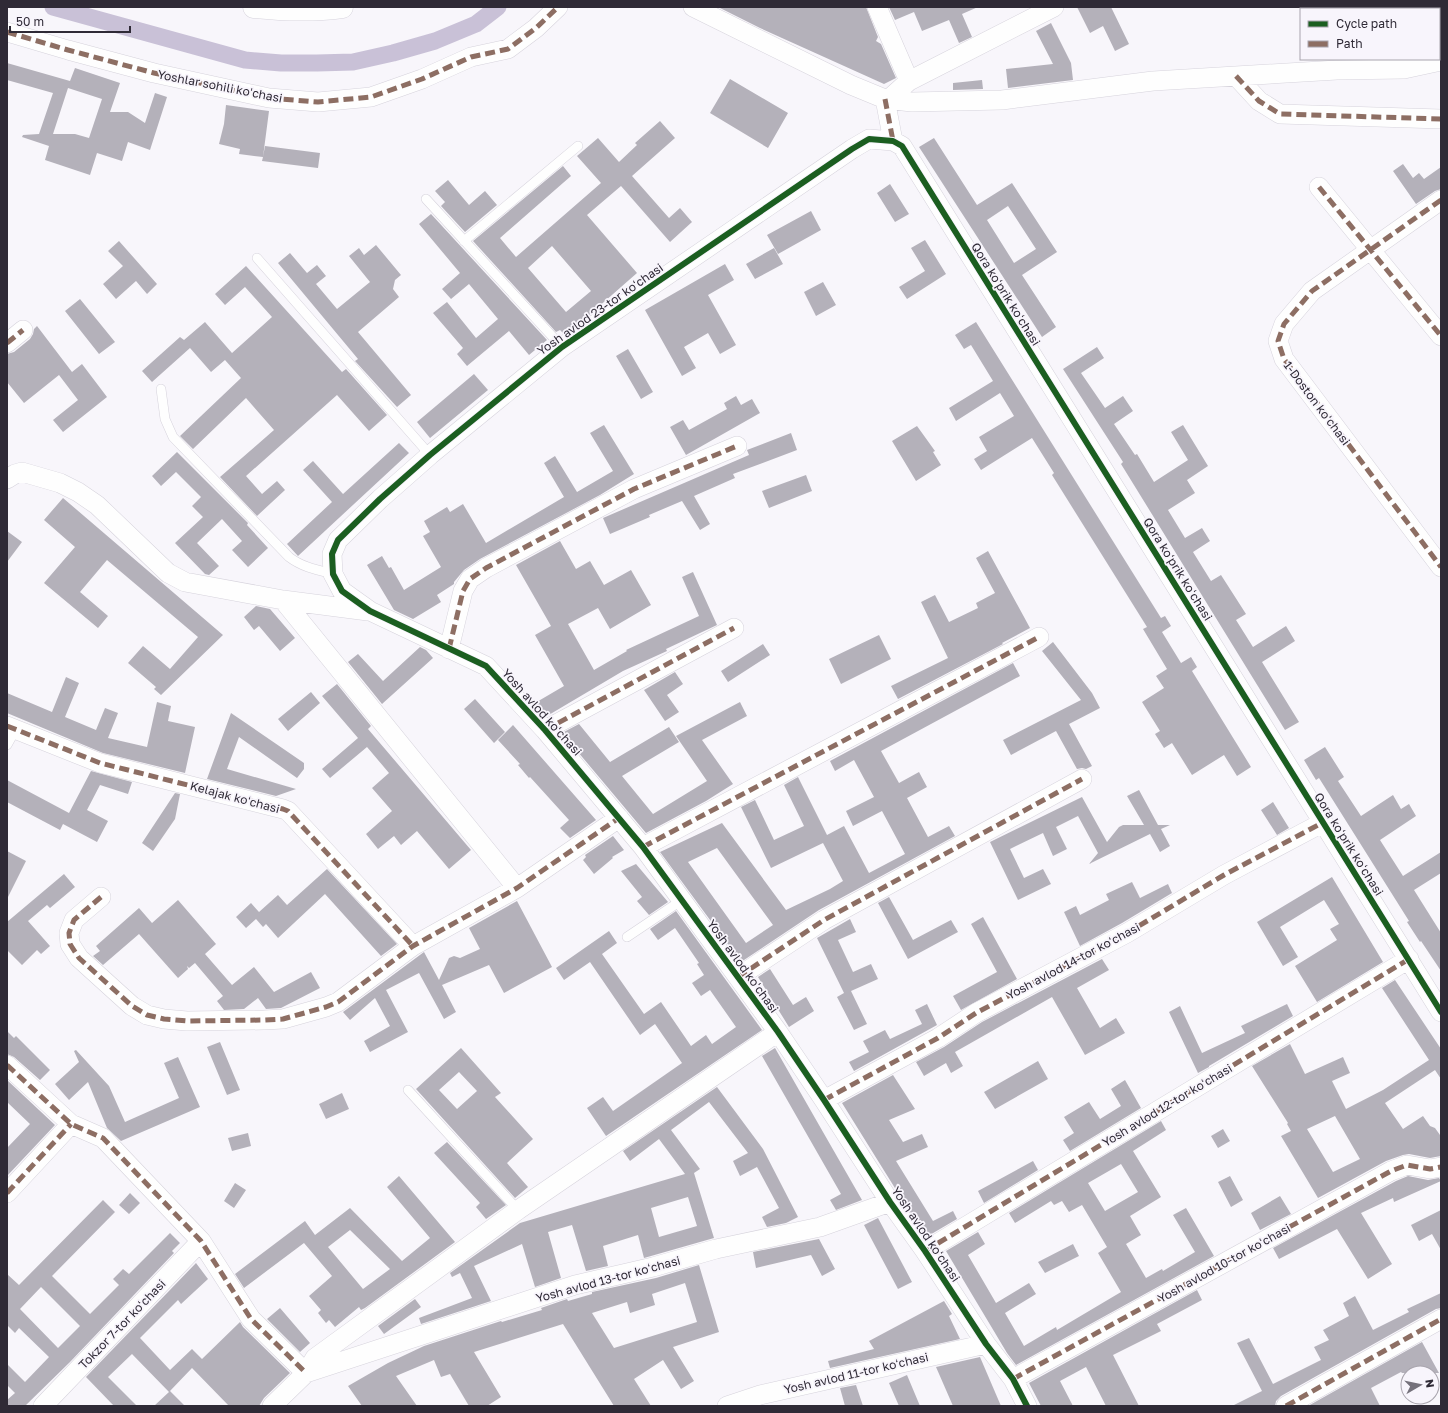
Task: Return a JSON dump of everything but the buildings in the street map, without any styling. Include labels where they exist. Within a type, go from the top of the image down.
[{"type":"street","points":[[254,7],[274,9],[342,7]]},
{"type":"street","name":"Yoshlar sohili koʻchasi","points":[[7,32],[154,73],[269,98],[318,102],[372,97],[422,79],[471,57],[508,49],[536,28],[558,7]]},
{"type":"street","points":[[693,7],[851,85],[889,116]]},
{"type":"street","points":[[877,7],[909,81]]},
{"type":"street","points":[[889,116],[909,81],[1049,8]]},
{"type":"street","points":[[889,116],[912,102],[1002,100],[1153,81],[1337,70],[1404,69],[1441,61]]},
{"type":"street","points":[[1236,76],[1259,100],[1280,114],[1441,119]]},
{"type":"street","name":"Yosh avlod 23-tor koʻchasi","points":[[370,611],[342,591],[333,574],[332,554],[338,540],[380,499],[430,455],[562,347],[852,149],[869,139],[889,116]]},
{"type":"street","name":"Qora koʻprik koʻchasi","points":[[889,116],[902,146],[959,241],[1151,545],[1322,823],[1441,1012]]},
{"type":"street","points":[[1318,187],[1441,336]]},
{"type":"street","name":"1-Doston koʻchasi","points":[[1441,200],[1312,291],[1284,324],[1278,341],[1284,359],[1441,567]]},
{"type":"street","points":[[7,343],[23,330]]},
{"type":"street","points":[[449,649],[463,591],[470,580],[486,568],[634,489],[737,446]]},
{"type":"street","points":[[7,480],[15,474],[22,472],[60,483],[78,492],[97,506],[168,573],[185,582],[283,600],[370,611]]},
{"type":"street","points":[[283,600],[517,888]]},
{"type":"street","name":"Yosh avlod koʻchasi","points":[[370,611],[486,666],[545,730],[643,847],[778,1032],[890,1202],[925,1251],[986,1344],[1012,1379],[1027,1406]]},
{"type":"street","points":[[545,730],[734,628]]},
{"type":"street","points":[[643,847],[1039,637]]},
{"type":"street","name":"Kelajak koʻchasi","points":[[10,734],[100,763],[288,811],[413,946]]},
{"type":"street","points":[[738,977],[824,920],[1082,779]]},
{"type":"street","points":[[101,898],[74,920],[69,933],[70,944],[79,958],[132,1006],[147,1014],[164,1019],[187,1021],[283,1019],[338,1002],[413,946],[517,888],[619,818]]},
{"type":"street","name":"Yosh avlod 14-tor koʻchasi","points":[[824,1100],[938,1038],[976,1013],[1126,933],[1224,875],[1322,823]]},
{"type":"street","name":"Yosh avlod 12-tor koʻchasi","points":[[925,1251],[1409,959]]},
{"type":"street","points":[[272,1406],[306,1373],[315,1358],[518,1210],[778,1032]]},
{"type":"street","points":[[7,1065],[71,1124],[103,1138],[201,1241],[251,1319],[306,1373]]},
{"type":"street","points":[[7,1193],[71,1124]]},
{"type":"street","name":"Yosh avlod 10-tor koʻchasi","points":[[1012,1379],[1391,1171],[1407,1165],[1430,1169],[1441,1167]]},
{"type":"street","name":"Yosh avlod 13-tor koʻchasi","points":[[306,1373],[575,1285],[653,1267],[716,1249],[820,1227],[890,1202]]},
{"type":"street","name":"Tokzor 7-tor koʻchasi","points":[[43,1406],[201,1241]]},
{"type":"street","points":[[1286,1406],[1441,1319]]},
{"type":"street","name":"Yosh avlod 11-tor koʻchasi","points":[[727,1406],[760,1395],[986,1344]]},
{"type":"lane","points":[[464,241],[578,146]]},
{"type":"lane","points":[[426,198],[562,347]]},
{"type":"lane","points":[[257,258],[430,455]]},
{"type":"lane","points":[[161,389],[165,419],[168,429],[176,440],[297,563],[333,574]]},
{"type":"lane","points":[[627,937],[682,900]]},
{"type":"lane","points":[[408,1090],[518,1210]]},
{"type":"waterway","points":[[53,7],[245,60],[281,63],[353,62],[393,53],[435,41],[476,24],[498,7]]},
{"type":"marked path","points":[[7,32],[154,73],[269,98],[318,102],[371,97],[422,79],[471,57],[508,49],[536,28],[558,7]]},
{"type":"marked path","points":[[1236,76],[1259,101],[1280,114],[1441,119]]},
{"type":"marked path","points":[[885,99],[893,141]]},
{"type":"marked path","points":[[1319,187],[1441,336]]},
{"type":"marked path","points":[[1441,200],[1312,291],[1284,324],[1278,341],[1284,359],[1441,567]]},
{"type":"marked path","points":[[7,343],[23,330]]},
{"type":"marked path","points":[[449,649],[463,591],[470,579],[486,568],[634,489],[737,446]]},
{"type":"marked path","points":[[545,730],[734,628]]},
{"type":"marked path","points":[[643,847],[1039,637]]},
{"type":"marked path","points":[[7,726],[100,763],[288,811],[413,946]]},
{"type":"marked path","points":[[738,977],[824,920],[1082,779]]},
{"type":"marked path","points":[[101,897],[74,920],[69,933],[70,944],[79,958],[132,1006],[147,1015],[164,1019],[187,1021],[283,1019],[326,1007],[338,1002],[413,946],[517,888],[619,818]]},
{"type":"marked path","points":[[824,1100],[938,1038],[976,1013],[1127,933],[1224,875],[1322,823]]},
{"type":"marked path","points":[[925,1251],[1409,959]]},
{"type":"marked path","points":[[7,1065],[71,1124],[103,1138],[201,1241],[251,1319],[306,1373]]},
{"type":"marked path","points":[[7,1193],[71,1124]]},
{"type":"marked path","points":[[1013,1379],[1391,1171],[1407,1165],[1430,1169],[1441,1167]]},
{"type":"marked path","points":[[1286,1406],[1441,1319]]},
{"type":"cycle path","points":[[1027,1406],[1013,1379],[986,1344],[778,1032],[643,847],[545,730],[486,666],[370,611],[342,591],[333,574],[332,554],[338,540],[380,499],[430,455],[562,347],[852,149],[869,139],[893,141],[902,146],[1441,1012]]}]
